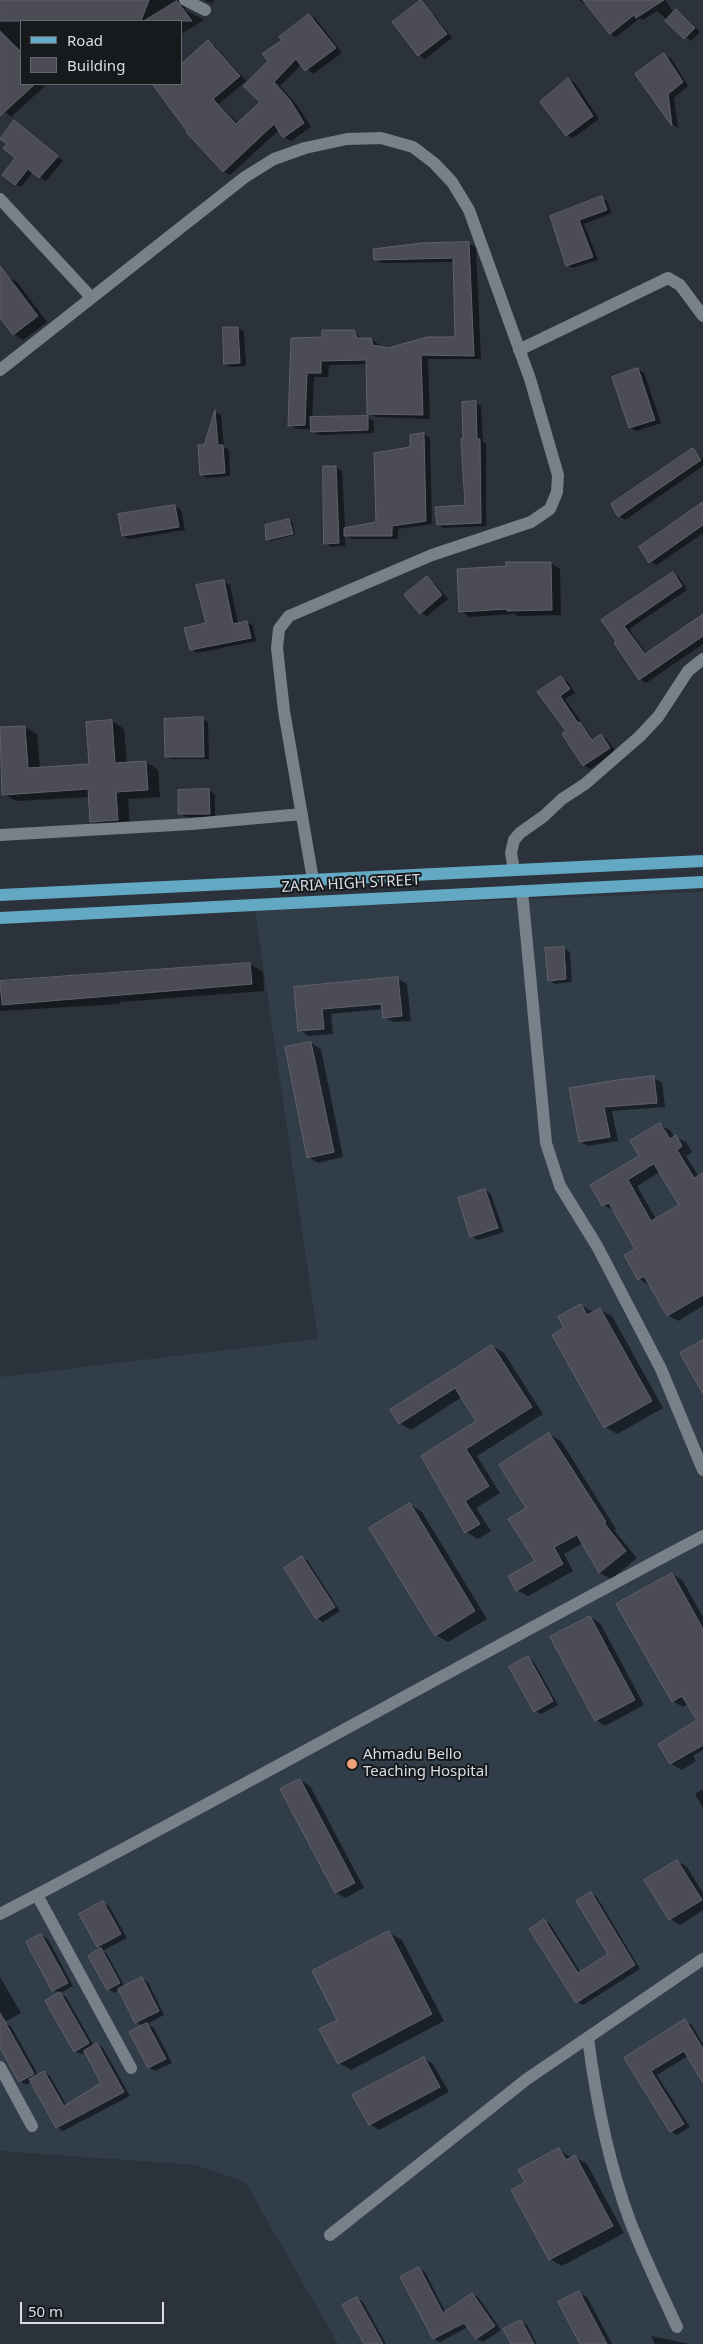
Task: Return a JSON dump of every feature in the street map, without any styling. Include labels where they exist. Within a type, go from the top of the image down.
[{"type":"main road","name":"ZARIA HIGH STREET","points":[[0,895],[703,861]]},
{"type":"main road","name":"ZARIA HIGH STREET","points":[[0,918],[703,882]]},
{"type":"street","points":[[186,0],[205,10]]},
{"type":"street","points":[[0,370],[90,296],[245,177],[274,158],[305,148],[347,139],[381,138],[413,147],[434,163],[452,182],[469,210],[519,350],[558,475],[557,492],[550,509],[531,522],[432,555],[289,616],[279,628],[277,648],[284,711],[313,880]]},
{"type":"street","points":[[0,199],[90,296]]},
{"type":"street","points":[[519,350],[668,278],[680,285],[703,316]]},
{"type":"street","points":[[514,870],[511,853],[514,840],[520,833],[544,816],[562,799],[585,784],[639,737],[658,717],[688,671],[703,659]]},
{"type":"street","points":[[0,835],[192,824],[302,814]]},
{"type":"street","points":[[522,891],[546,1143],[560,1186],[597,1246],[661,1369],[703,1470]]},
{"type":"street","points":[[0,1914],[153,1834],[528,1628],[703,1536]]},
{"type":"street","points":[[37,1895],[131,2068]]},
{"type":"street","points":[[330,2235],[527,2079],[703,1959]]},
{"type":"street","points":[[588,2038],[595,2091],[616,2176],[630,2220],[677,2327]]},
{"type":"street","points":[[0,2067],[32,2126]]},
{"type":"shaded area","name":"Ahmadu Bello Teaching Hospital","points":[[703,892],[703,2344],[338,2344],[245,2182],[196,2165],[0,2151],[0,1377],[318,1339],[255,910]]},
{"type":"building","points":[[0,0],[149,0],[141,20],[0,21]]},
{"type":"building","points":[[421,0],[447,34],[418,56],[392,22]]},
{"type":"building","points":[[583,0],[664,0],[636,18],[634,15],[610,34]]},
{"type":"building","points":[[177,1],[192,21],[182,20],[146,20]]},
{"type":"building","points":[[676,9],[695,28],[684,39],[665,21]]},
{"type":"building","points":[[309,14],[336,48],[305,71],[296,59],[274,82],[290,100],[304,123],[283,138],[274,124],[223,172],[186,132],[153,85],[182,85],[182,63],[208,40],[240,76],[213,99],[236,124],[260,102],[243,86],[268,61],[262,54],[282,40],[279,37]]},
{"type":"building","points":[[0,31],[20,51],[20,85],[34,85],[0,116]]},
{"type":"building","points":[[664,53],[683,82],[668,94],[672,126],[635,74]]},
{"type":"building","points":[[568,78],[593,116],[566,136],[540,102]]},
{"type":"building","points":[[14,120],[58,156],[39,178],[28,169],[15,185],[2,175],[15,158],[3,148],[7,144],[0,139]]},
{"type":"building","points":[[602,196],[607,210],[579,220],[593,257],[566,266],[550,216]]},
{"type":"building","points":[[469,242],[474,356],[421,355],[423,415],[367,414],[366,360],[321,361],[321,373],[307,373],[305,425],[288,426],[291,338],[322,337],[322,330],[354,330],[357,338],[371,338],[373,345],[388,348],[427,337],[455,337],[453,258],[374,260],[373,249],[422,243]]},
{"type":"building","points":[[0,266],[38,316],[13,335],[0,318]]},
{"type":"building","points":[[223,327],[238,327],[240,363],[224,364]]},
{"type":"building","points":[[638,368],[655,420],[629,428],[612,377]]},
{"type":"building","points":[[476,401],[477,439],[480,439],[481,523],[437,525],[435,507],[465,505],[461,439],[463,439],[462,402]]},
{"type":"building","points":[[215,410],[218,445],[223,445],[225,473],[200,475],[198,445],[204,445]]},
{"type":"building","points":[[368,416],[368,430],[311,432],[310,417]]},
{"type":"building","points":[[424,433],[426,521],[392,526],[392,536],[344,536],[344,528],[376,522],[374,453],[410,447],[410,435]]},
{"type":"building","points":[[693,448],[701,460],[618,517],[611,504]]},
{"type":"building","points":[[323,466],[336,466],[339,543],[324,544]]},
{"type":"building","points":[[703,502],[703,525],[649,563],[639,547]]},
{"type":"building","points":[[175,505],[179,527],[122,536],[118,514]]},
{"type":"building","points":[[289,519],[293,534],[266,540],[265,525]]},
{"type":"building","points":[[506,562],[551,562],[552,610],[507,611],[507,609],[459,612],[457,569],[506,566]]},
{"type":"building","points":[[673,572],[682,586],[624,626],[645,654],[703,614],[703,636],[639,680],[601,620]]},
{"type":"building","points":[[427,576],[442,595],[420,614],[404,595]]},
{"type":"building","points":[[224,580],[233,624],[247,621],[251,638],[190,650],[184,628],[206,623],[196,585]]},
{"type":"building","points":[[561,676],[570,689],[560,696],[578,723],[580,722],[592,740],[601,734],[610,748],[583,766],[562,734],[566,731],[537,692]]},
{"type":"building","points":[[203,717],[204,757],[165,757],[164,719]]},
{"type":"building","points":[[112,720],[115,763],[146,761],[148,790],[116,792],[118,820],[90,822],[88,789],[2,795],[0,727],[25,726],[28,768],[89,764],[86,722]]},
{"type":"building","points":[[209,789],[210,814],[178,814],[178,790]]},
{"type":"building","points":[[564,947],[566,979],[548,981],[545,948]]},
{"type":"building","points":[[250,963],[252,984],[2,1005],[0,981]]},
{"type":"building","points":[[398,977],[402,1016],[383,1018],[381,1004],[322,1009],[324,1029],[298,1031],[294,987]]},
{"type":"building","points":[[311,1042],[334,1152],[307,1158],[285,1047]]},
{"type":"building","points":[[654,1076],[657,1103],[604,1107],[610,1137],[579,1142],[569,1088]]},
{"type":"building","points":[[660,1123],[670,1139],[676,1135],[682,1146],[677,1150],[694,1178],[703,1173],[703,1295],[667,1316],[644,1276],[638,1280],[624,1255],[635,1249],[609,1203],[602,1206],[590,1185],[639,1156],[630,1141]],"holes":[[[654,1164],[679,1205],[651,1221],[628,1180]]]},
{"type":"building","points":[[485,1189],[498,1228],[470,1237],[458,1198]]},
{"type":"building","points":[[581,1304],[587,1315],[600,1308],[652,1401],[604,1428],[552,1335],[564,1328],[558,1317]]},
{"type":"building","points":[[703,1340],[703,1394],[680,1353]]},
{"type":"building","points":[[492,1345],[532,1407],[466,1449],[489,1486],[465,1501],[480,1524],[465,1533],[421,1456],[476,1421],[455,1388],[399,1424],[390,1410]]},
{"type":"building","points":[[549,1433],[606,1522],[604,1523],[626,1551],[599,1573],[577,1535],[554,1547],[563,1564],[516,1591],[508,1576],[535,1561],[508,1519],[526,1508],[499,1465]]},
{"type":"building","points":[[410,1503],[475,1611],[435,1636],[369,1528]]},
{"type":"building","points":[[302,1556],[335,1607],[316,1619],[284,1568]]},
{"type":"building","points":[[672,1573],[703,1629],[703,1745],[670,1764],[658,1744],[697,1720],[682,1696],[672,1702],[616,1604]]},
{"type":"building","points":[[590,1616],[635,1700],[595,1721],[550,1637]]},
{"type":"building","points":[[528,1656],[553,1701],[534,1712],[509,1667]]},
{"type":"building","points":[[300,1779],[355,1883],[335,1893],[280,1789]]},
{"type":"building","points":[[677,1860],[702,1900],[669,1920],[644,1880]]},
{"type":"building","points":[[591,1892],[635,1965],[576,2003],[529,1929],[544,1919],[578,1973],[608,1954],[576,1901]]},
{"type":"building","points":[[103,1901],[121,1934],[97,1947],[79,1914]]},
{"type":"building","points":[[389,1931],[432,2014],[338,2064],[319,2029],[337,2020],[312,1971]]},
{"type":"building","points":[[41,1934],[68,1983],[52,1991],[26,1942]]},
{"type":"building","points":[[101,1948],[120,1983],[107,1990],[88,1956]]},
{"type":"building","points":[[142,1977],[159,2011],[135,2023],[118,1989]]},
{"type":"building","points":[[60,1992],[89,2043],[74,2052],[45,2001]]},
{"type":"building","points":[[0,2013],[34,2074],[19,2082],[0,2048]]},
{"type":"building","points":[[685,2019],[703,2049],[703,2083],[684,2051],[651,2071],[684,2124],[670,2132],[624,2058]]},
{"type":"building","points":[[147,2023],[166,2059],[148,2068],[129,2032]]},
{"type":"building","points":[[97,2043],[124,2092],[56,2128],[29,2079],[44,2071],[64,2106],[101,2083],[84,2051]]},
{"type":"building","points":[[424,2057],[440,2087],[369,2125],[352,2095]]},
{"type":"building","points":[[559,2148],[566,2160],[575,2155],[613,2226],[549,2260],[511,2190],[525,2182],[518,2170]]},
{"type":"building","points":[[419,2267],[443,2313],[472,2293],[495,2326],[476,2339],[464,2323],[433,2339],[400,2277]]},
{"type":"building","points":[[579,2291],[607,2344],[580,2344],[558,2302]]},
{"type":"building","points":[[357,2297],[383,2344],[364,2344],[342,2305]]},
{"type":"building","points":[[521,2320],[534,2344],[511,2344],[503,2329]]},
{"type":"place","name":"Ahmadu Bello Teaching Hospital","points":[[352,1764]]}]
